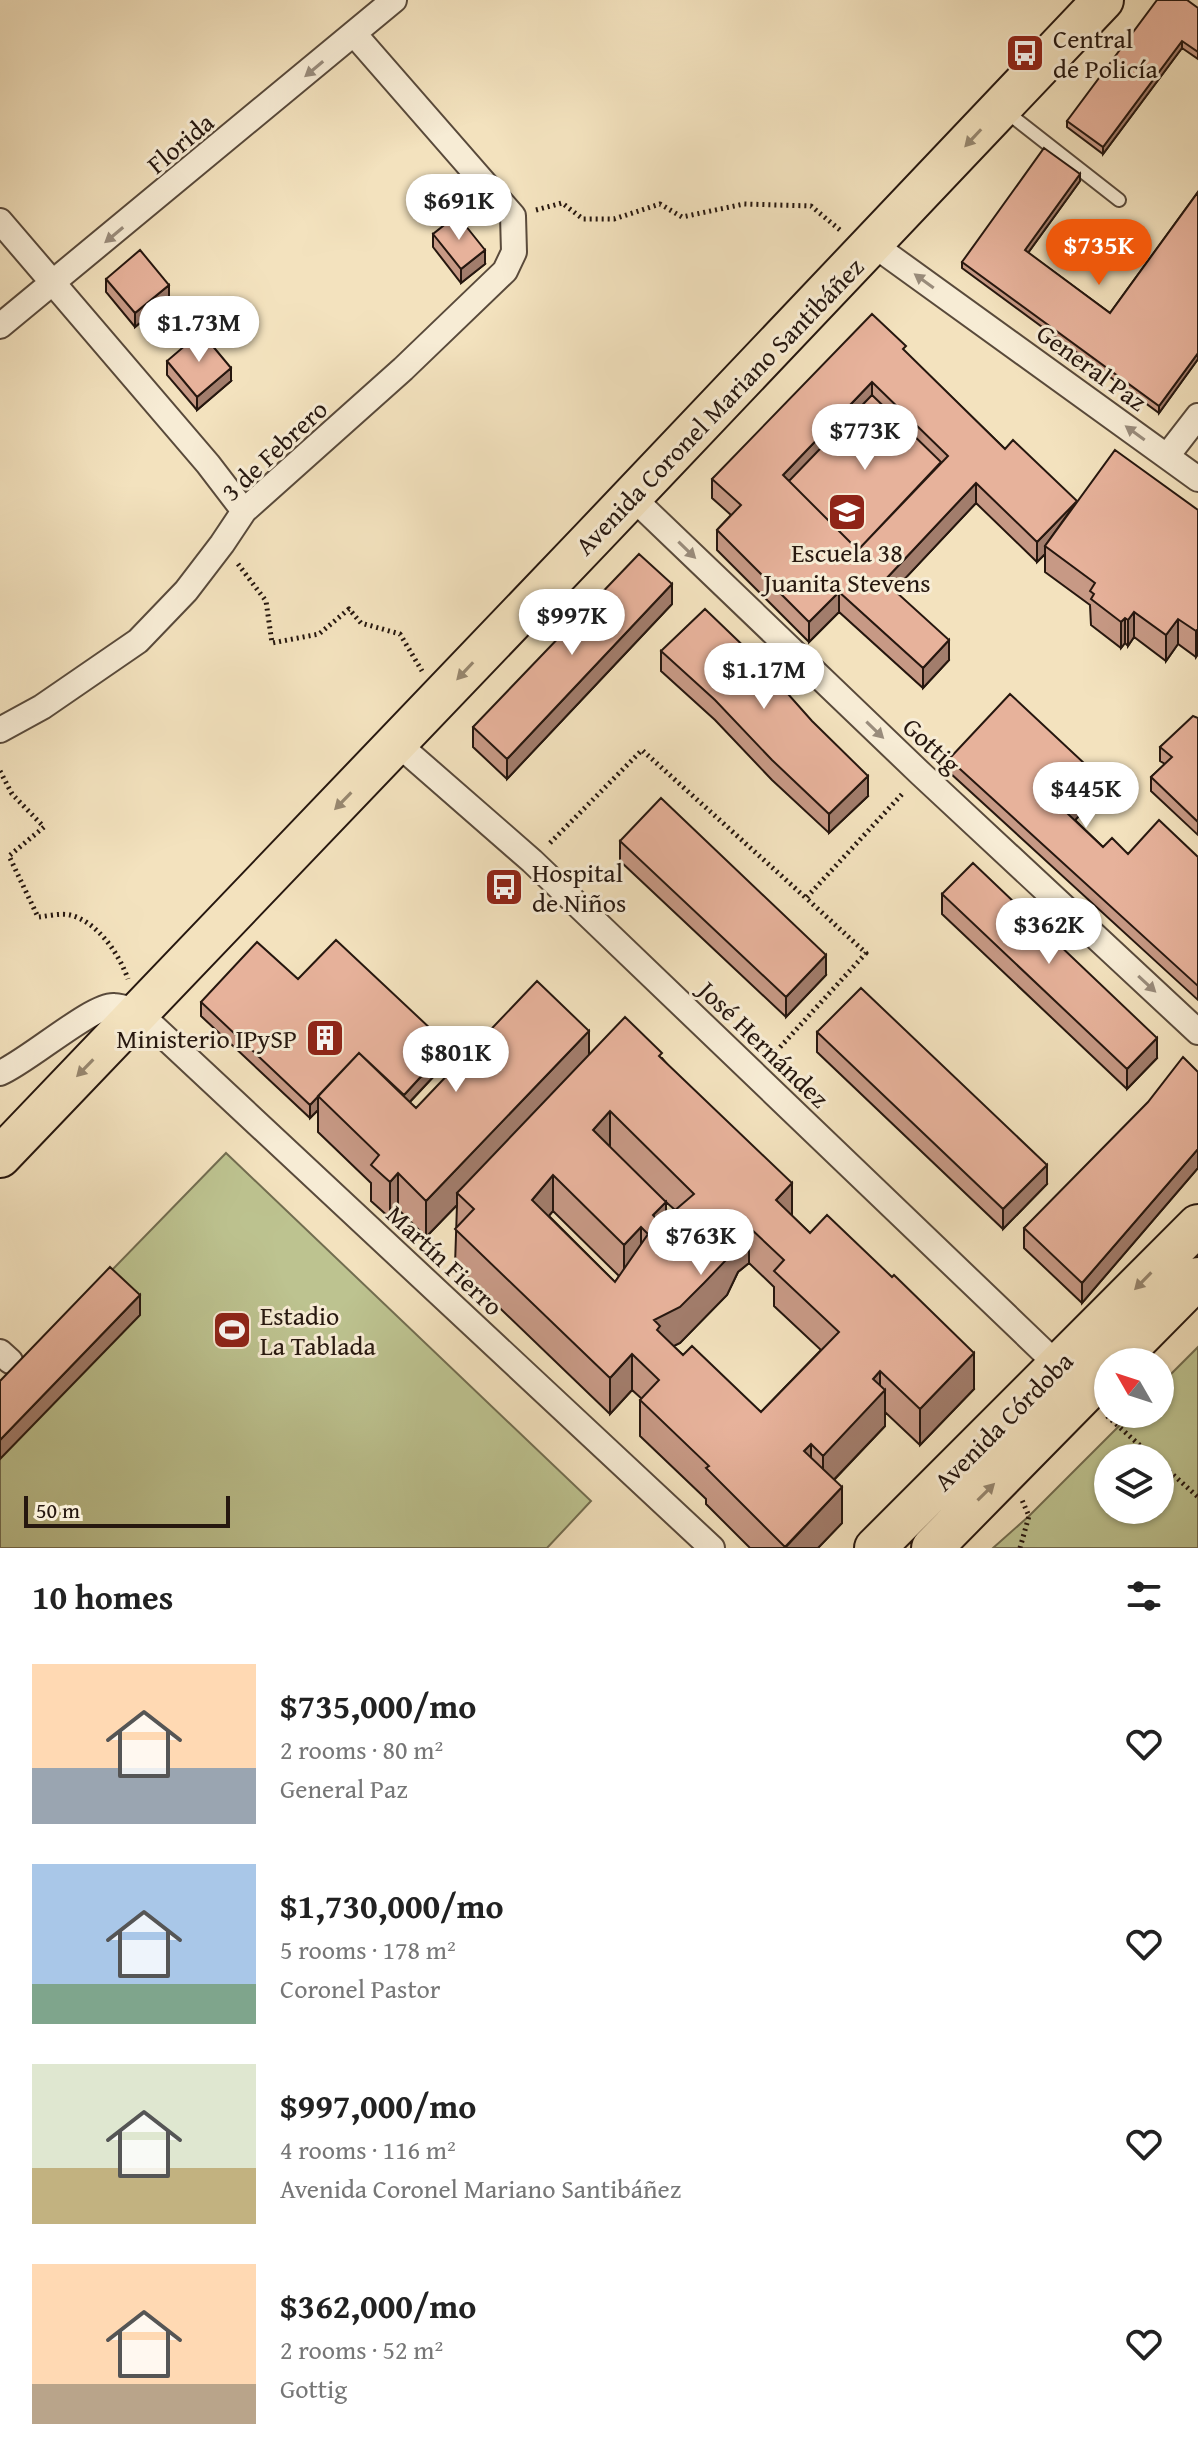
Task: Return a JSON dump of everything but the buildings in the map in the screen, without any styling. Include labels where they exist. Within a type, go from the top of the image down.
[{"type":"main road","name":"Avenida Coronel Mariano Santibáñez","points":[[0,1157],[874,245],[1103,0]]},
{"type":"main road","name":"Avenida Córdoba","points":[[932,1548],[1089,1385],[1198,1225]]},
{"type":"main road","name":"Avenida Córdoba","points":[[1129,1348],[1198,1278]]},
{"type":"main road","name":"Avenida Córdoba","points":[[875,1548],[1089,1385]]},
{"type":"street","name":"Florida","points":[[0,326],[394,0]]},
{"type":"street","name":"3 de Febrero","points":[[0,730],[42,707],[138,641],[186,591],[244,511],[403,369],[505,271],[514,252],[513,216],[355,35]]},
{"type":"street","points":[[0,221],[208,464],[244,511]]},
{"type":"street","name":"General Paz","points":[[874,245],[1198,479]]},
{"type":"street","points":[[1167,456],[1198,416]]},
{"type":"street","name":"Gottig","points":[[631,496],[921,774],[1198,1032]]},
{"type":"street","name":"José Hernández","points":[[398,744],[532,861],[755,1075],[1089,1385]]},
{"type":"street","points":[[0,1073],[37,1053],[92,1014],[112,1005],[139,1013]]},
{"type":"street","name":"Martín Fierro","points":[[139,1013],[712,1548]]},
{"type":"lane","points":[[1001,108],[1119,200]]},
{"type":"path","points":[[562,203],[583,219],[614,219],[660,204],[682,217],[744,204],[811,206],[835,228]]},
{"type":"path","points":[[222,544],[266,601],[272,643],[319,634],[349,609],[361,623],[400,634],[413,657]]},
{"type":"path","points":[[532,861],[642,750],[866,953],[755,1075]]},
{"type":"path","points":[[0,771],[12,794],[44,827],[9,856],[38,917],[68,914],[89,923],[106,941]]},
{"type":"path","points":[[806,898],[921,774]]},
{"type":"path","points":[[1089,1385],[1142,1444]]},
{"type":"path","points":[[1174,1476],[1198,1497]]},
{"type":"green space","name":"Estadio La Tablada","points":[[226,1153],[591,1501],[547,1548],[0,1548],[0,1385]]},
{"type":"green space","points":[[1198,1347],[1198,1548],[993,1548],[1094,1451],[1094,1524],[1174,1524],[1174,1444],[1101,1444],[1117,1428],[1174,1428],[1174,1371]]},
{"type":"place","name":"Central de Policía","points":[[1025,53]]},
{"type":"place","name":"Escuela 38 Juanita Stevens","points":[[847,512]]},
{"type":"place","name":"Hospital de Niños","points":[[504,887]]},
{"type":"place","name":"Ministerio IPySP","points":[[325,1038]]},
{"type":"place","name":"Estadio La Tablada","points":[[232,1330]]}]
